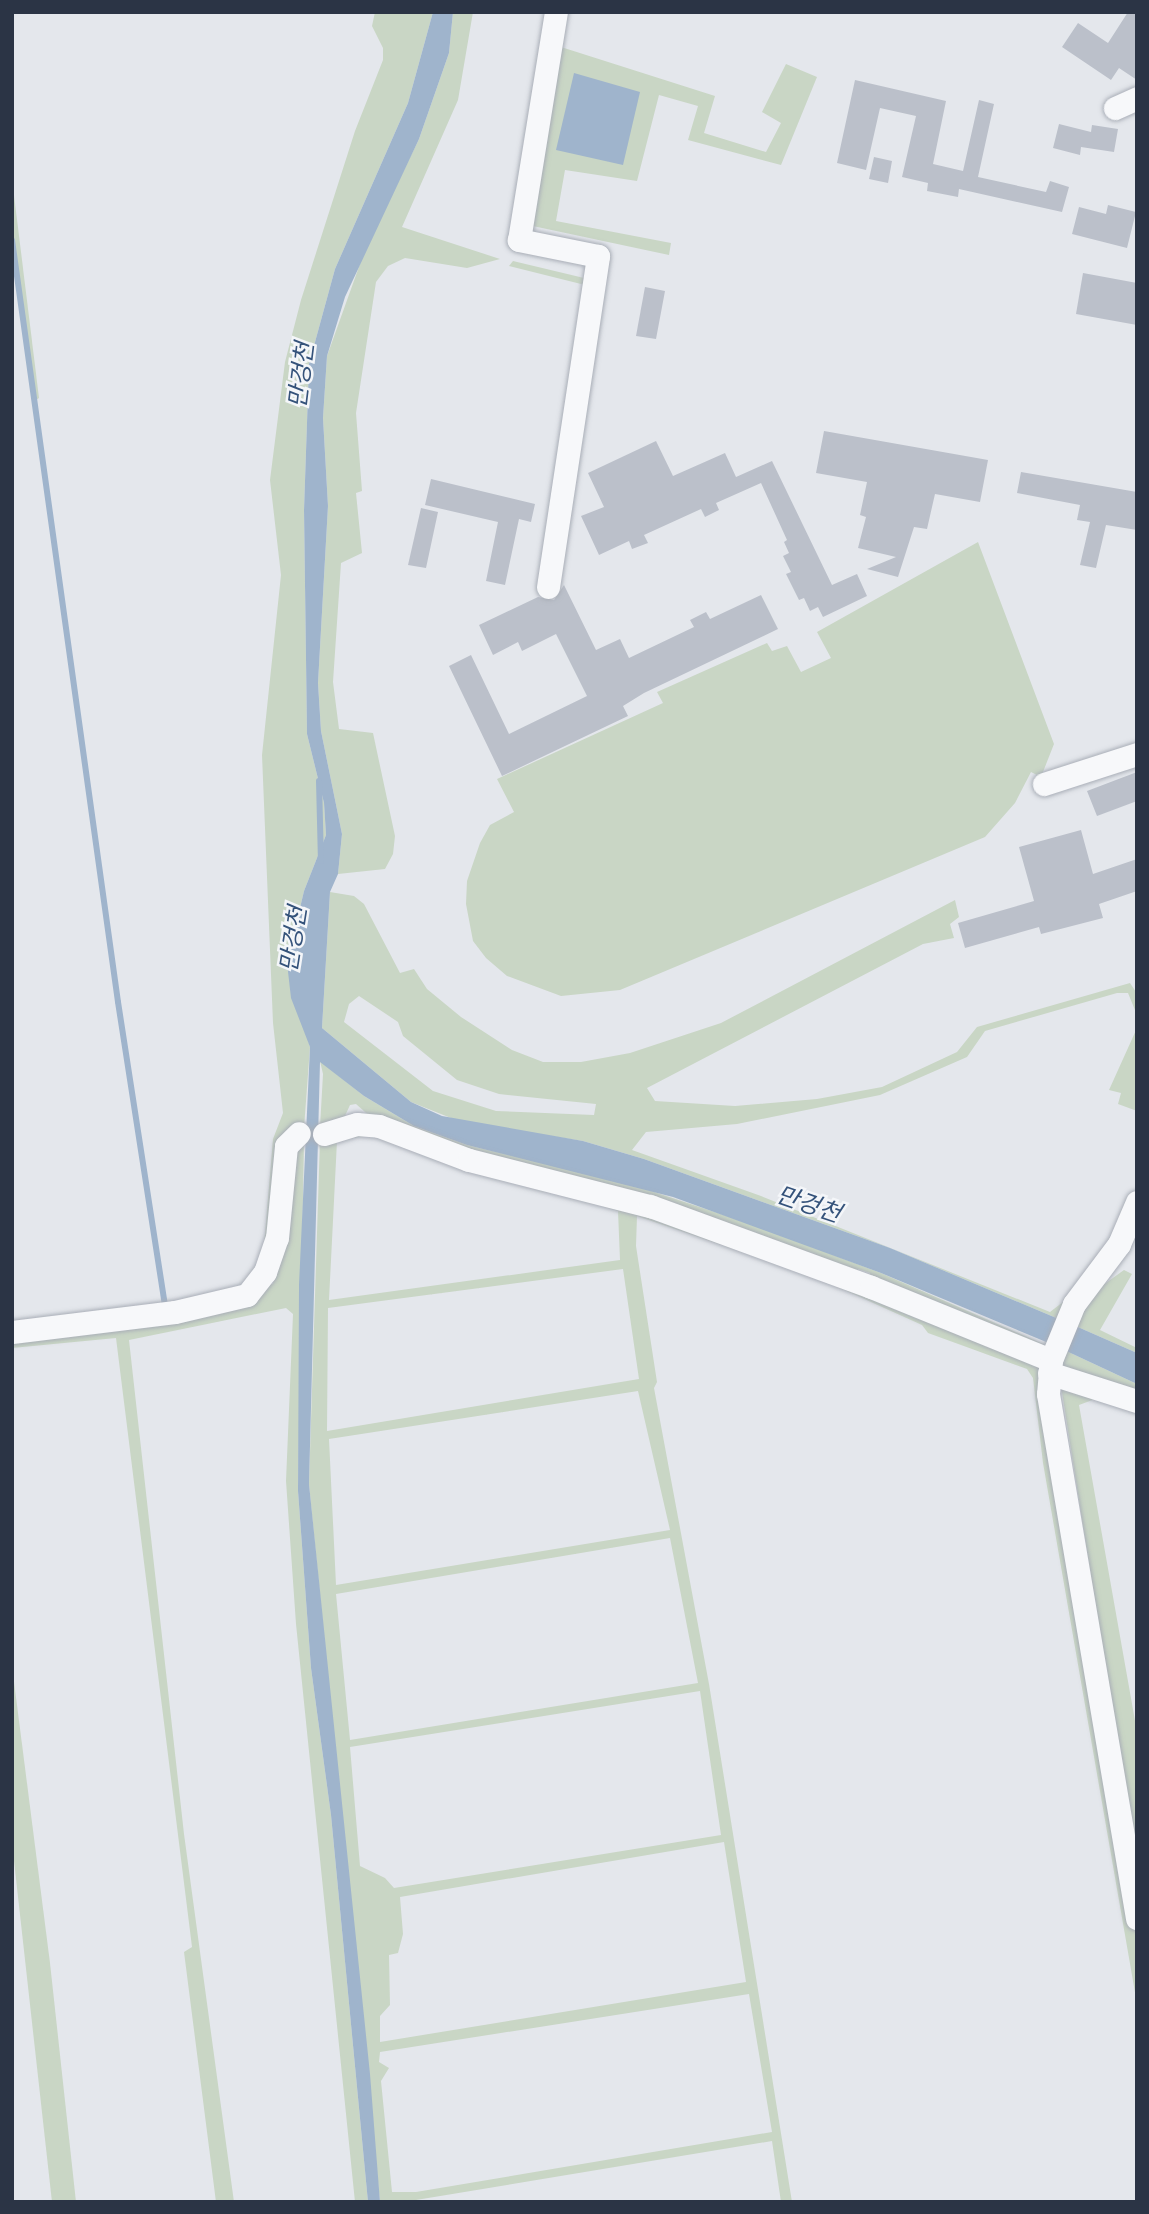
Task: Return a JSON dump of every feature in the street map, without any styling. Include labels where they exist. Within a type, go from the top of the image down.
[{"type":"street","points":[[548,587],[598,256],[519,240],[556,12]]},
{"type":"street","points":[[1115,108],[1137,98]]},
{"type":"street","points":[[1044,784],[1137,754]]},
{"type":"street","points":[[324,1135],[357,1124],[379,1126],[470,1160],[650,1206],[871,1287],[1052,1361],[1137,1401]]},
{"type":"street","points":[[12,1332],[175,1312],[247,1295],[261,1281],[277,1238],[286,1146],[299,1133]]},
{"type":"street","points":[[1137,1202],[1119,1244],[1074,1304],[1052,1361],[1048,1394],[1137,1918]]},
{"type":"green space","points":[[375,12],[433,12],[408,103],[335,269],[309,364],[304,510],[307,734],[324,803],[326,835],[304,891],[287,963],[310,1047],[304,1128],[291,1133],[262,1270],[273,1139],[283,1113],[273,1023],[262,755],[281,575],[270,480],[285,362],[301,300],[355,131],[383,60],[383,48],[372,26]]},
{"type":"green space","points":[[453,12],[473,12],[458,100],[402,227],[500,259],[467,268],[405,258],[388,266],[376,282],[356,413],[362,491],[356,493],[362,553],[341,563],[333,682],[339,729],[373,733],[395,836],[393,854],[385,869],[338,874],[342,834],[321,731],[318,683],[328,506],[323,418],[327,356],[365,250],[419,139],[449,53]]},
{"type":"green space","points":[[561,47],[715,96],[704,133],[766,152],[781,123],[762,112],[786,64],[817,77],[781,165],[688,140],[698,106],[659,95],[637,181],[565,170],[556,221],[671,243],[669,255],[528,225]]},
{"type":"green space","points":[[12,179],[39,398],[36,400],[12,228]]},
{"type":"green space","points":[[513,261],[584,278],[585,285],[509,266]]},
{"type":"green space","points":[[978,542],[1054,744],[1041,777],[1031,772],[1015,803],[985,837],[620,990],[561,996],[507,976],[486,958],[473,941],[466,904],[467,881],[480,843],[490,825],[514,812],[497,779],[663,703],[657,692],[767,643],[772,651],[787,646],[801,672],[831,658],[817,632]]},
{"type":"green space","points":[[330,892],[354,896],[364,904],[400,973],[414,969],[427,989],[461,1017],[512,1050],[543,1062],[581,1062],[630,1053],[721,1023],[955,900],[959,917],[950,924],[954,938],[923,944],[647,1088],[655,1101],[735,1106],[817,1099],[882,1087],[957,1052],[977,1027],[1130,983],[1136,992],[1137,1015],[1128,993],[1117,993],[985,1031],[967,1057],[880,1095],[737,1124],[646,1132],[632,1150],[761,1196],[1050,1312],[1063,1302],[1061,1320],[890,1248],[644,1159],[583,1141],[461,1122],[411,1102],[322,1028]],"holes":[[[359,996],[398,1022],[403,1036],[457,1080],[499,1094],[596,1104],[594,1115],[496,1111],[433,1091],[344,1022],[349,1004]]]},
{"type":"green space","points":[[1137,1028],[1137,1111],[1118,1104],[1121,1093],[1109,1090]]},
{"type":"green space","points":[[320,1061],[364,1096],[414,1126],[467,1145],[627,1183],[748,1223],[881,1273],[1050,1347],[867,1283],[870,1273],[858,1269],[854,1278],[620,1195],[374,1120],[356,1104],[350,1105],[344,1118],[320,1127],[323,1074]]},
{"type":"green space","points":[[357,1129],[394,1134],[473,1164],[697,1225],[1041,1361],[1046,1373],[1137,1924],[1137,2004],[1043,1463],[1033,1378],[1027,1369],[928,1333],[922,1325],[818,1278],[637,1216],[636,1246],[657,1382],[654,1388],[709,1684],[792,2202],[781,2202],[772,2141],[416,2200],[380,2202],[309,1484],[320,1139]],"holes":[[[370,1135],[618,1211],[620,1260],[329,1300],[337,1141]],[[623,1269],[639,1379],[327,1431],[328,1308]],[[638,1391],[670,1530],[336,1585],[329,1439]],[[670,1538],[698,1683],[350,1740],[336,1594]],[[700,1691],[721,1835],[394,1888],[385,1878],[360,1866],[350,1747]],[[724,1842],[746,1982],[380,2042],[380,2016],[390,2005],[389,1955],[398,1953],[403,1934],[400,1897]],[[749,1994],[772,2132],[416,2192],[392,2192],[381,2081],[389,2068],[379,2062],[380,2052]]]},
{"type":"green space","points":[[304,1140],[298,1491],[311,1668],[331,1815],[368,2202],[355,2202],[296,1624],[286,1481],[293,1314],[286,1308],[129,1340],[184,1834],[234,2202],[216,2202],[184,1952],[192,1947],[116,1338],[12,1348],[12,1334],[273,1284],[290,1148]]},
{"type":"green space","points":[[1124,1270],[1132,1274],[1100,1330],[1137,1348],[1137,1353],[1071,1324],[1099,1288]]},
{"type":"green space","points":[[1062,1349],[1137,1384],[1137,1398],[1062,1369]]},
{"type":"green space","points":[[1061,1386],[1095,1399],[1079,1405],[1137,1732],[1137,1868]]},
{"type":"green space","points":[[12,1666],[50,1963],[76,2202],[52,2202],[12,1843]]},
{"type":"water","points":[[433,12],[453,12],[449,53],[419,139],[345,297],[327,356],[323,418],[328,506],[318,683],[321,731],[342,834],[338,874],[330,892],[322,1028],[411,1102],[442,1116],[583,1141],[644,1159],[890,1248],[1061,1320],[1051,1344],[881,1273],[673,1197],[467,1145],[414,1126],[364,1096],[320,1062],[309,1484],[370,2074],[380,2202],[368,2202],[331,1815],[311,1668],[298,1491],[299,1285],[310,1047],[291,998],[287,963],[304,891],[326,835],[324,803],[307,734],[304,510],[309,364],[335,269],[408,103]]},
{"type":"water","points":[[574,73],[640,92],[623,165],[556,150]]},
{"type":"water","points":[[1071,1324],[1137,1353],[1137,1384],[1062,1349]]},
{"type":"building","points":[[1128,12],[1137,12],[1137,80],[1119,68],[1111,80],[1062,47],[1078,23],[1108,43]]},
{"type":"building","points":[[855,80],[946,101],[933,164],[963,171],[979,100],[994,104],[978,177],[1046,192],[1050,181],[1069,187],[1062,212],[959,189],[958,197],[927,191],[928,183],[902,177],[916,116],[880,108],[866,170],[837,163]]},
{"type":"building","points":[[1059,124],[1091,132],[1092,125],[1118,129],[1114,152],[1081,147],[1080,155],[1053,148]]},
{"type":"building","points":[[874,157],[892,161],[888,183],[869,179]]},
{"type":"building","points":[[1108,205],[1136,212],[1127,248],[1072,234],[1079,207],[1106,214]]},
{"type":"building","points":[[1083,273],[1137,283],[1137,325],[1076,314]]},
{"type":"building","points":[[645,287],[665,291],[656,339],[636,336]]},
{"type":"building","points":[[824,431],[988,460],[980,502],[935,494],[927,529],[914,527],[898,577],[867,569],[896,557],[858,548],[866,517],[860,515],[867,482],[816,473]]},
{"type":"building","points":[[656,441],[673,476],[725,453],[736,477],[772,461],[832,585],[857,574],[867,596],[823,617],[818,607],[810,611],[804,598],[799,600],[786,574],[791,572],[783,556],[789,553],[784,542],[787,540],[761,483],[716,503],[719,510],[705,517],[701,509],[644,535],[648,543],[632,549],[629,541],[599,555],[581,516],[604,507],[588,473]]},
{"type":"building","points":[[1021,472],[1137,492],[1137,530],[1106,525],[1096,568],[1080,565],[1090,522],[1077,520],[1080,505],[1017,493]]},
{"type":"building","points":[[431,479],[535,504],[531,522],[519,519],[505,585],[486,581],[498,522],[425,505]]},
{"type":"building","points":[[421,508],[438,512],[426,568],[408,565]]},
{"type":"building","points":[[564,585],[596,650],[620,639],[629,658],[694,627],[690,620],[706,612],[710,619],[761,595],[778,629],[644,693],[623,706],[628,716],[502,776],[449,666],[471,655],[509,734],[587,696],[556,634],[522,651],[518,642],[493,655],[479,625],[538,597],[554,600]]},
{"type":"building","points":[[1137,772],[1137,801],[1097,816],[1087,791]]},
{"type":"building","points":[[1081,830],[1093,874],[1137,859],[1137,891],[1099,904],[1103,918],[1041,934],[1039,927],[965,948],[958,923],[1034,901],[1019,847]]},
{"type":"waterway","points":[[12,240],[118,1002],[165,1304]]},
{"type":"waterway","name":"만겅천","points":[[319,781],[321,861]]}]
